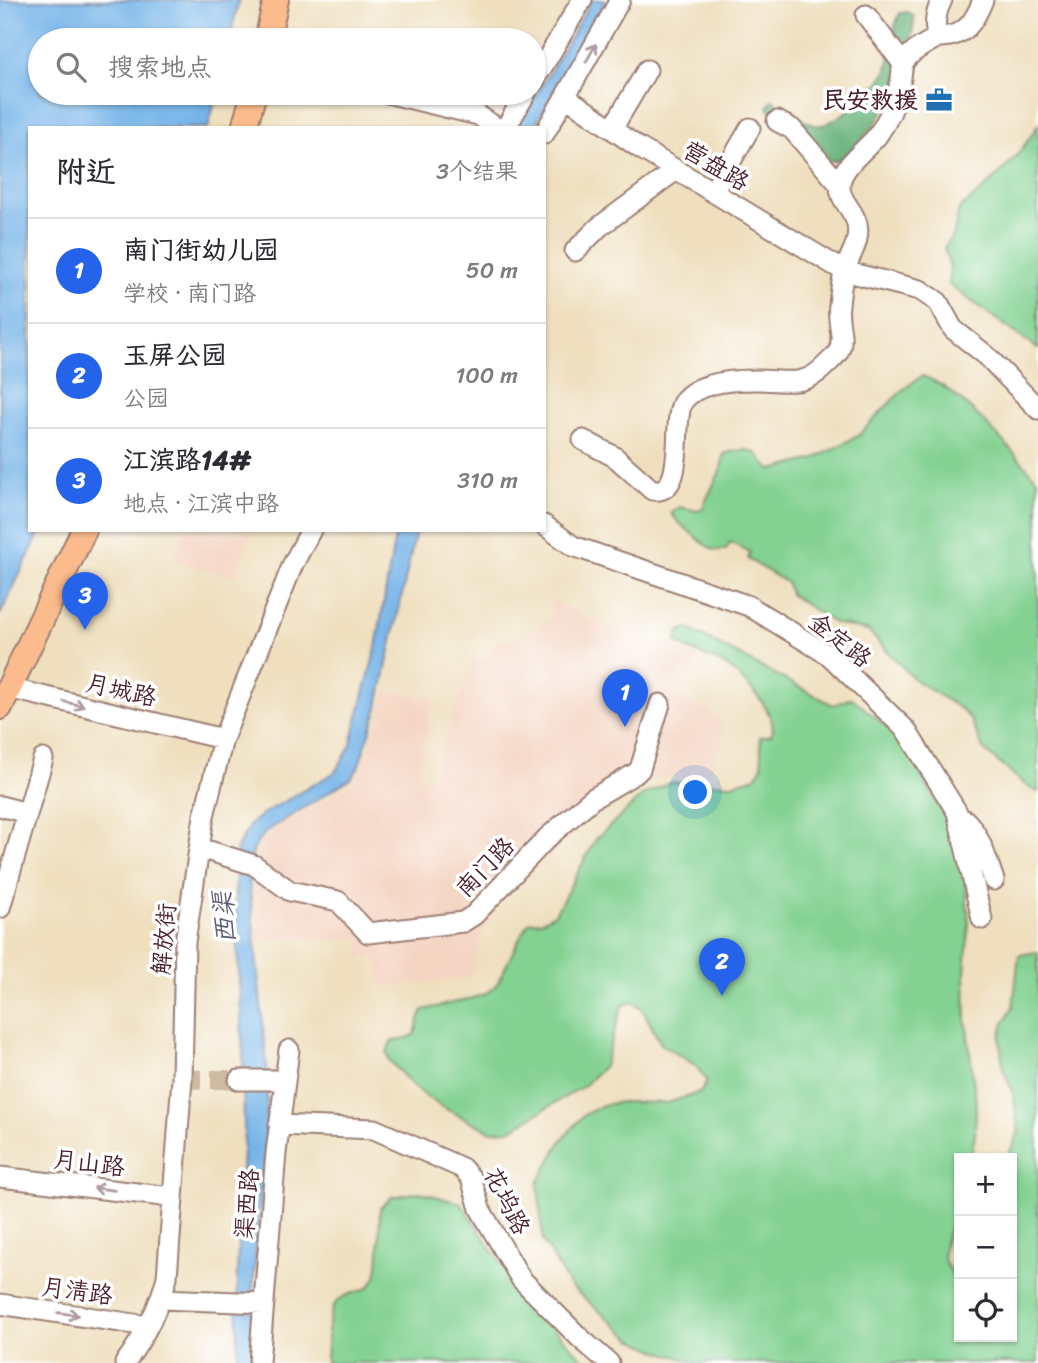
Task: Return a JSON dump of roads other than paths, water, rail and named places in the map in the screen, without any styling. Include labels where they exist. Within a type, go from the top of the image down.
[{"type":"main road","points":[[270,28],[276,0]]},
{"type":"main road","points":[[245,126],[251,105]]},
{"type":"main road","points":[[4,698],[83,532]]},
{"type":"street","points":[[546,61],[582,0]]},
{"type":"street","points":[[546,131],[620,0]]},
{"type":"street","points":[[938,37],[935,31],[936,21],[942,0]]},
{"type":"street","points":[[583,440],[615,457],[652,490],[657,491],[664,488],[672,478],[677,460],[677,414],[685,399],[709,385],[755,379],[800,381],[818,374],[838,352],[842,341],[837,318],[844,271],[855,251],[858,235],[857,221],[840,193],[842,175],[887,121],[900,83],[903,64],[912,54],[938,37],[946,37],[974,22],[983,0]]},
{"type":"street","points":[[866,15],[903,64]]},
{"type":"street","points":[[612,129],[646,70]]},
{"type":"street","name":"营盘路","points":[[566,97],[676,170],[844,271],[920,290],[938,302],[953,329],[987,356],[1038,408]]},
{"type":"street","points":[[437,105],[478,115],[495,126]]},
{"type":"street","points":[[508,126],[519,105]]},
{"type":"street","points":[[777,121],[792,129],[839,184]]},
{"type":"street","points":[[713,192],[750,128]]},
{"type":"street","points":[[575,251],[600,227],[676,170]]},
{"type":"street","name":"金定路","points":[[546,526],[573,546],[749,606],[830,656],[906,730],[958,816],[982,919]]},
{"type":"street","name":"解放街","points":[[125,1363],[148,1326],[167,1277],[182,1079],[185,942],[204,816],[223,739],[293,564],[310,532]]},
{"type":"street","name":"月城路","points":[[4,698],[223,739]]},
{"type":"street","name":"南门路","points":[[200,848],[254,865],[290,891],[338,901],[368,933],[463,922],[474,915],[547,838],[592,799],[640,769],[660,704]]},
{"type":"street","points":[[0,908],[43,759]]},
{"type":"street","points":[[0,806],[27,813]]},
{"type":"street","points":[[958,816],[970,825],[994,880]]},
{"type":"street","name":"渠西路","points":[[259,1363],[279,1125],[277,1080],[289,1050]]},
{"type":"street","points":[[239,1080],[277,1080]]},
{"type":"street","name":"花坞路","points":[[279,1125],[374,1129],[462,1168],[471,1178],[480,1209],[521,1279],[609,1363]]},
{"type":"street","name":"月山路","points":[[0,1177],[171,1198]]},
{"type":"street","points":[[161,1298],[264,1303]]},
{"type":"street","name":"月清路","points":[[0,1304],[148,1326]]},
{"type":"water","points":[[0,0],[239,0],[232,28],[28,28],[28,105],[214,105],[209,126],[28,126],[28,532],[40,532],[0,615]]},
{"type":"water","points":[[592,0],[606,0],[534,126],[518,126],[530,105],[546,105],[546,79]]},
{"type":"water","points":[[396,532],[416,532],[377,710],[358,768],[351,778],[267,831],[258,841],[251,859],[249,879],[267,1068],[267,1125],[253,1287],[252,1363],[238,1363],[237,1273],[244,1131],[235,900],[237,848],[250,825],[261,815],[335,772],[350,747],[376,648]]},
{"type":"tunnel","points":[[182,1079],[239,1080]]},
{"type":"place","name":"民安救援","points":[[939,100]]},
{"type":"place","name":"江滨路14#","points":[[85,630]]},
{"type":"place","name":"南门街幼儿园","points":[[625,727]]},
{"type":"place","name":"玉屏公园","points":[[722,996]]},
{"type":"water label","name":"西渠","points":[[224,918]]}]
